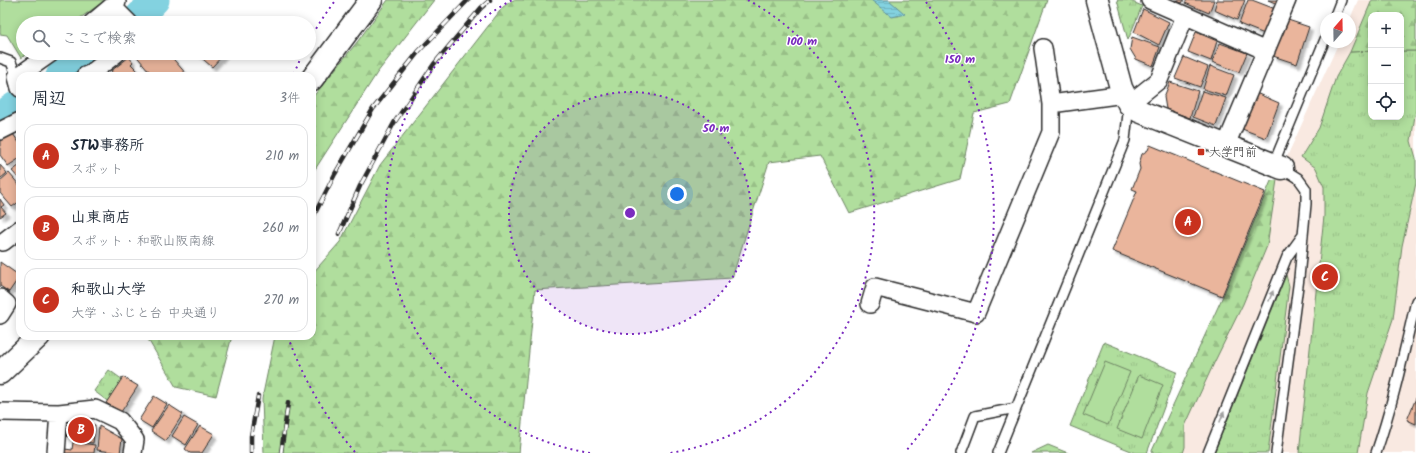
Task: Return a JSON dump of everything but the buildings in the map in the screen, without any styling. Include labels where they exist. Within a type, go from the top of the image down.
[{"type":"street","points":[[316,74],[371,0]]},
{"type":"street","points":[[1097,0],[1121,88],[1126,99],[1139,111],[1277,166]]},
{"type":"street","points":[[1150,0],[1266,51]]},
{"type":"street","points":[[1226,145],[1287,0]]},
{"type":"street","points":[[100,16],[114,4],[123,16]]},
{"type":"street","points":[[1051,104],[1126,99],[1159,80],[1185,16]]},
{"type":"street","points":[[870,304],[875,287],[976,313],[1051,132],[1051,104],[1042,48]]},
{"type":"street","points":[[30,72],[44,60]]},
{"type":"street","points":[[93,72],[108,60]]},
{"type":"street","points":[[0,131],[16,123]]},
{"type":"street","points":[[3,242],[16,231]]},
{"type":"street","points":[[0,298],[7,304],[0,315]]},
{"type":"street","points":[[0,373],[35,340]]},
{"type":"street","points":[[0,412],[59,413],[95,410],[120,421],[135,440],[133,453]]},
{"type":"street","points":[[56,453],[59,413]]},
{"type":"lane","points":[[1336,12],[1341,0]]},
{"type":"lane","points":[[1276,453],[1304,233],[1306,204],[1306,189],[1298,178],[1277,166],[1322,48]]},
{"type":"lane","points":[[0,58],[11,62],[16,76]]},
{"type":"lane","points":[[998,453],[1125,140],[1126,99]]},
{"type":"lane","points":[[1208,453],[1287,257],[1304,233]]},
{"type":"lane","points":[[1376,453],[1386,424],[1395,390],[1416,301]]},
{"type":"lane","points":[[961,453],[975,416],[1016,408]]},
{"type":"shaded area","points":[[1358,0],[1416,0],[1416,453],[1156,453],[1188,375],[1336,48],[1356,48],[1356,12],[1353,12]]},
{"type":"green space","points":[[0,0],[106,0],[83,16],[16,16],[16,50],[7,35],[0,34]]},
{"type":"green space","points":[[388,0],[434,0],[377,73],[316,168],[316,93],[358,41]]},
{"type":"green space","points":[[513,0],[1047,0],[1010,104],[974,113],[960,179],[849,213],[820,156],[769,162],[732,278],[535,290],[519,453],[264,453],[262,399],[274,340],[316,340],[316,269],[340,242],[380,165],[503,7]]},
{"type":"green space","points":[[1117,0],[1128,0],[1142,6],[1128,40]]},
{"type":"green space","points":[[1372,0],[1416,0],[1416,51],[1404,51],[1404,12],[1368,12],[1368,51],[1350,52],[1352,48],[1356,48],[1356,38]]},
{"type":"green space","points":[[1368,51],[1368,120],[1404,120],[1404,51],[1416,51],[1416,109],[1411,141],[1416,158],[1416,183],[1402,246],[1393,319],[1368,393],[1358,453],[1299,453],[1324,216],[1324,187],[1316,168],[1301,157],[1319,128],[1336,77],[1350,52]]},
{"type":"green space","points":[[1277,180],[1267,246],[1243,304],[1185,426],[1185,447],[1183,453],[1151,453],[1223,296],[1271,181]]},
{"type":"green space","points":[[1286,275],[1289,286],[1268,453],[1214,453]]},
{"type":"green space","points":[[148,340],[231,340],[216,396],[176,387]]},
{"type":"green space","points":[[1104,342],[1177,372],[1147,453],[1136,453],[1070,426]]},
{"type":"green space","points":[[1105,362],[1130,372],[1108,425],[1083,415]]},
{"type":"green space","points":[[109,370],[123,380],[110,403],[94,391]]},
{"type":"green space","points":[[1139,375],[1163,385],[1142,439],[1117,429]]},
{"type":"green space","points":[[1048,445],[1068,453],[1031,453]]},
{"type":"water","points":[[871,0],[889,0],[905,14],[892,17]]},
{"type":"waterway","points":[[140,16],[155,0]]},
{"type":"waterway","points":[[66,72],[84,60]]},
{"type":"waterway","points":[[0,116],[16,106]]},
{"type":"railway","points":[[316,211],[335,174],[373,109],[419,51],[468,0]]},
{"type":"railway","points":[[339,234],[360,186],[394,123],[434,64],[481,8],[490,0]]},
{"type":"railway","points":[[251,453],[251,436],[258,396]]},
{"type":"railway","points":[[281,453],[288,403]]},
{"type":"place","name":"大学門前","points":[[1201,152]]},
{"type":"place","name":"STW事務所","points":[[1188,222]]},
{"type":"place","name":"和歌山大学","points":[[1325,277]]},
{"type":"place","name":"山東商店","points":[[81,430]]}]
